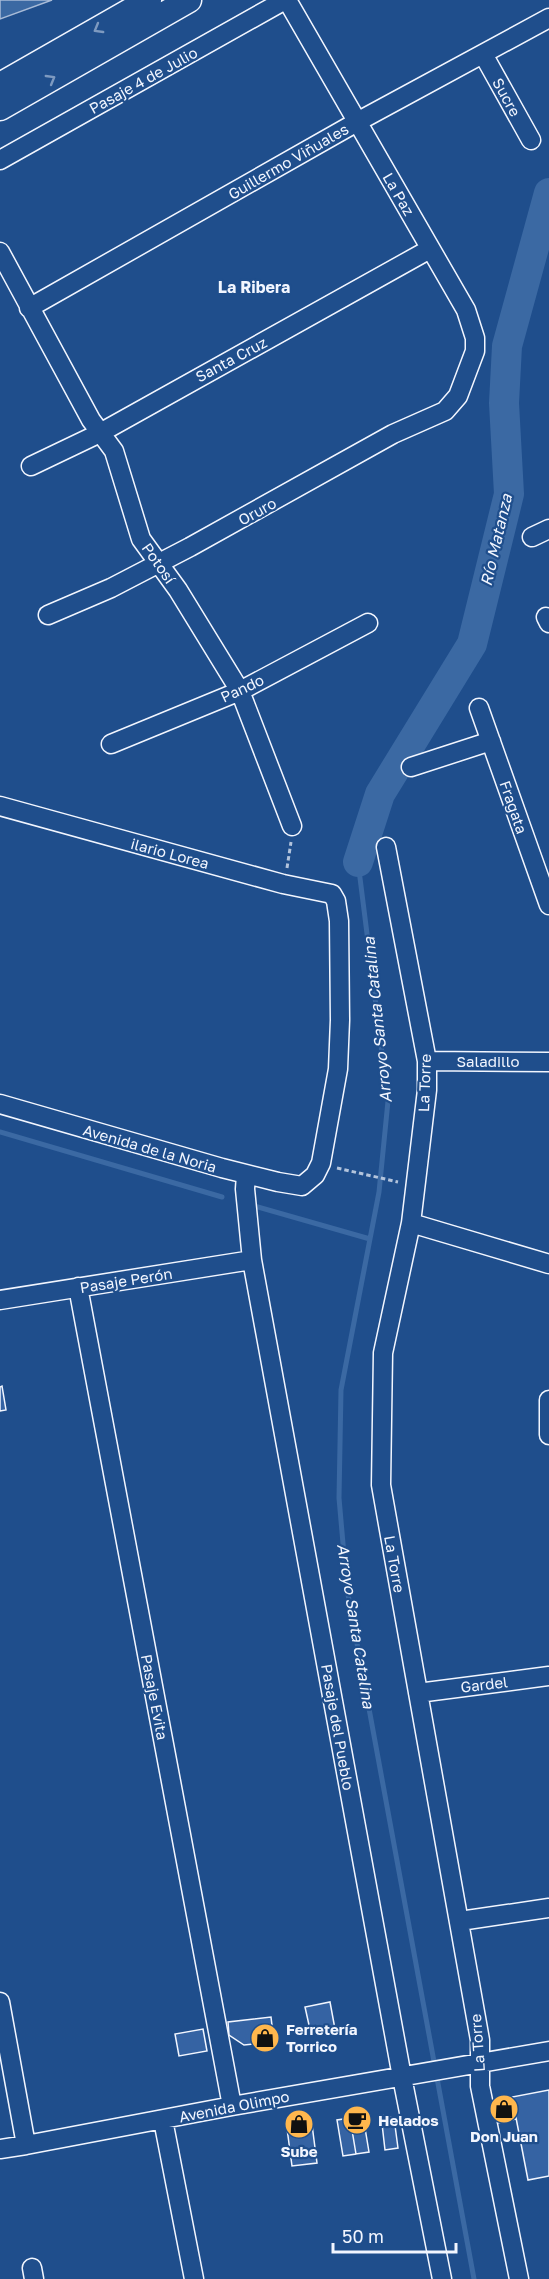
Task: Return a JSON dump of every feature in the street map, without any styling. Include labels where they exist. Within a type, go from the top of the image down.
[{"type":"main road","points":[[0,85],[149,0]]},
{"type":"main road","points":[[0,108],[189,0]]},
{"type":"street","name":"La Paz","points":[[286,0],[466,310],[475,338],[475,351],[458,396]]},
{"type":"street","name":"Pasaje 4 de Julio","points":[[0,160],[286,0]]},
{"type":"street","name":"Guillermo Viñuales","points":[[29,308],[357,122],[549,18]]},
{"type":"street","name":"Sucre","points":[[483,54],[531,140]]},
{"type":"street","name":"Santa Cruz","points":[[31,466],[100,433],[430,249]]},
{"type":"street","name":"Potosí","points":[[0,252],[91,420],[114,451],[141,539],[178,590],[240,691],[292,826]]},
{"type":"street","name":"Oruro","points":[[48,615],[111,588],[393,434],[445,411],[458,396]]},
{"type":"street","points":[[532,537],[549,529]]},
{"type":"street","name":"Pando","points":[[111,744],[240,691],[368,623]]},
{"type":"street","name":"Fragata","points":[[479,708],[549,905]]},
{"type":"street","points":[[411,767],[491,741]]},
{"type":"street","name":"ilario Lorea","points":[[0,806],[283,884],[332,894],[336,901],[339,921],[338,1070],[321,1163]]},
{"type":"street","name":"La Torre","points":[[386,847],[427,1061],[427,1090],[411,1223],[383,1353],[381,1485],[480,2040],[474,2063],[519,2279]]},
{"type":"street","name":"Saladillo","points":[[427,1061],[549,1062]]},
{"type":"street","name":"Avenida de la Noria","points":[[0,1104],[246,1174],[302,1186],[315,1175],[321,1163]]},
{"type":"street","name":"Pasaje del Pueblo","points":[[246,1174],[245,1189],[252,1260],[402,2077],[442,2279]]},
{"type":"street","points":[[411,1223],[549,1264]]},
{"type":"street","name":"Pasaje Perón","points":[[0,1300],[252,1260]]},
{"type":"street","name":"Pasaje Evita","points":[[78,1287],[232,2106]]},
{"type":"street","points":[[549,1400],[549,1436]]},
{"type":"street","name":"Gardel","points":[[418,1693],[549,1676]]},
{"type":"street","points":[[460,1921],[549,1908]]},
{"type":"street","points":[[0,2002],[26,2145]]},
{"type":"street","name":"Avenida Olimpo","points":[[0,2149],[549,2051]]},
{"type":"street","points":[[163,2120],[194,2279]]},
{"type":"path","points":[[286,869],[291,847],[292,826]]},
{"type":"path","points":[[321,1163],[397,1182]]},
{"type":"water","points":[[0,0],[52,0],[0,19]]},
{"type":"building","points":[[2,1386],[6,1410],[0,1411],[0,1387]]},
{"type":"building","points":[[330,2002],[335,2029],[311,2034],[305,2007]]},
{"type":"building","points":[[271,2017],[274,2042],[244,2045],[229,2035],[228,2022]]},
{"type":"building","points":[[203,2029],[207,2051],[179,2056],[175,2034]]},
{"type":"building","points":[[549,2090],[549,2176],[528,2180],[512,2097]]},
{"type":"building","name":"Don Juan","points":[[512,2097],[516,2119],[497,2123],[493,2100]]},
{"type":"building","points":[[381,2115],[394,2118],[398,2148],[385,2150]]},
{"type":"building","points":[[363,2116],[369,2152],[356,2154],[350,2118]]},
{"type":"building","points":[[311,2117],[317,2163],[292,2166],[286,2121]]},
{"type":"building","points":[[350,2118],[356,2154],[343,2156],[337,2120]]},
{"type":"waterway","name":"Río Matanza","points":[[358,862],[380,794],[472,644],[509,494],[504,403],[507,346],[549,193]]},
{"type":"waterway","name":"Arroyo Santa Catalina","points":[[358,862],[388,1101],[379,1192],[341,1390],[339,1498],[347,1589],[474,2279]]},
{"type":"waterway","points":[[0,1132],[222,1197]]},
{"type":"waterway","points":[[251,1205],[370,1239]]},
{"type":"place","name":"Ferretería Torrico","points":[[265,2038]]},
{"type":"place","name":"Don Juan","points":[[504,2109]]},
{"type":"place","name":"Helados","points":[[357,2120]]},
{"type":"place","name":"Sube","points":[[299,2124]]},
{"type":"district","name":"La Ribera","points":[[254,287]]}]
